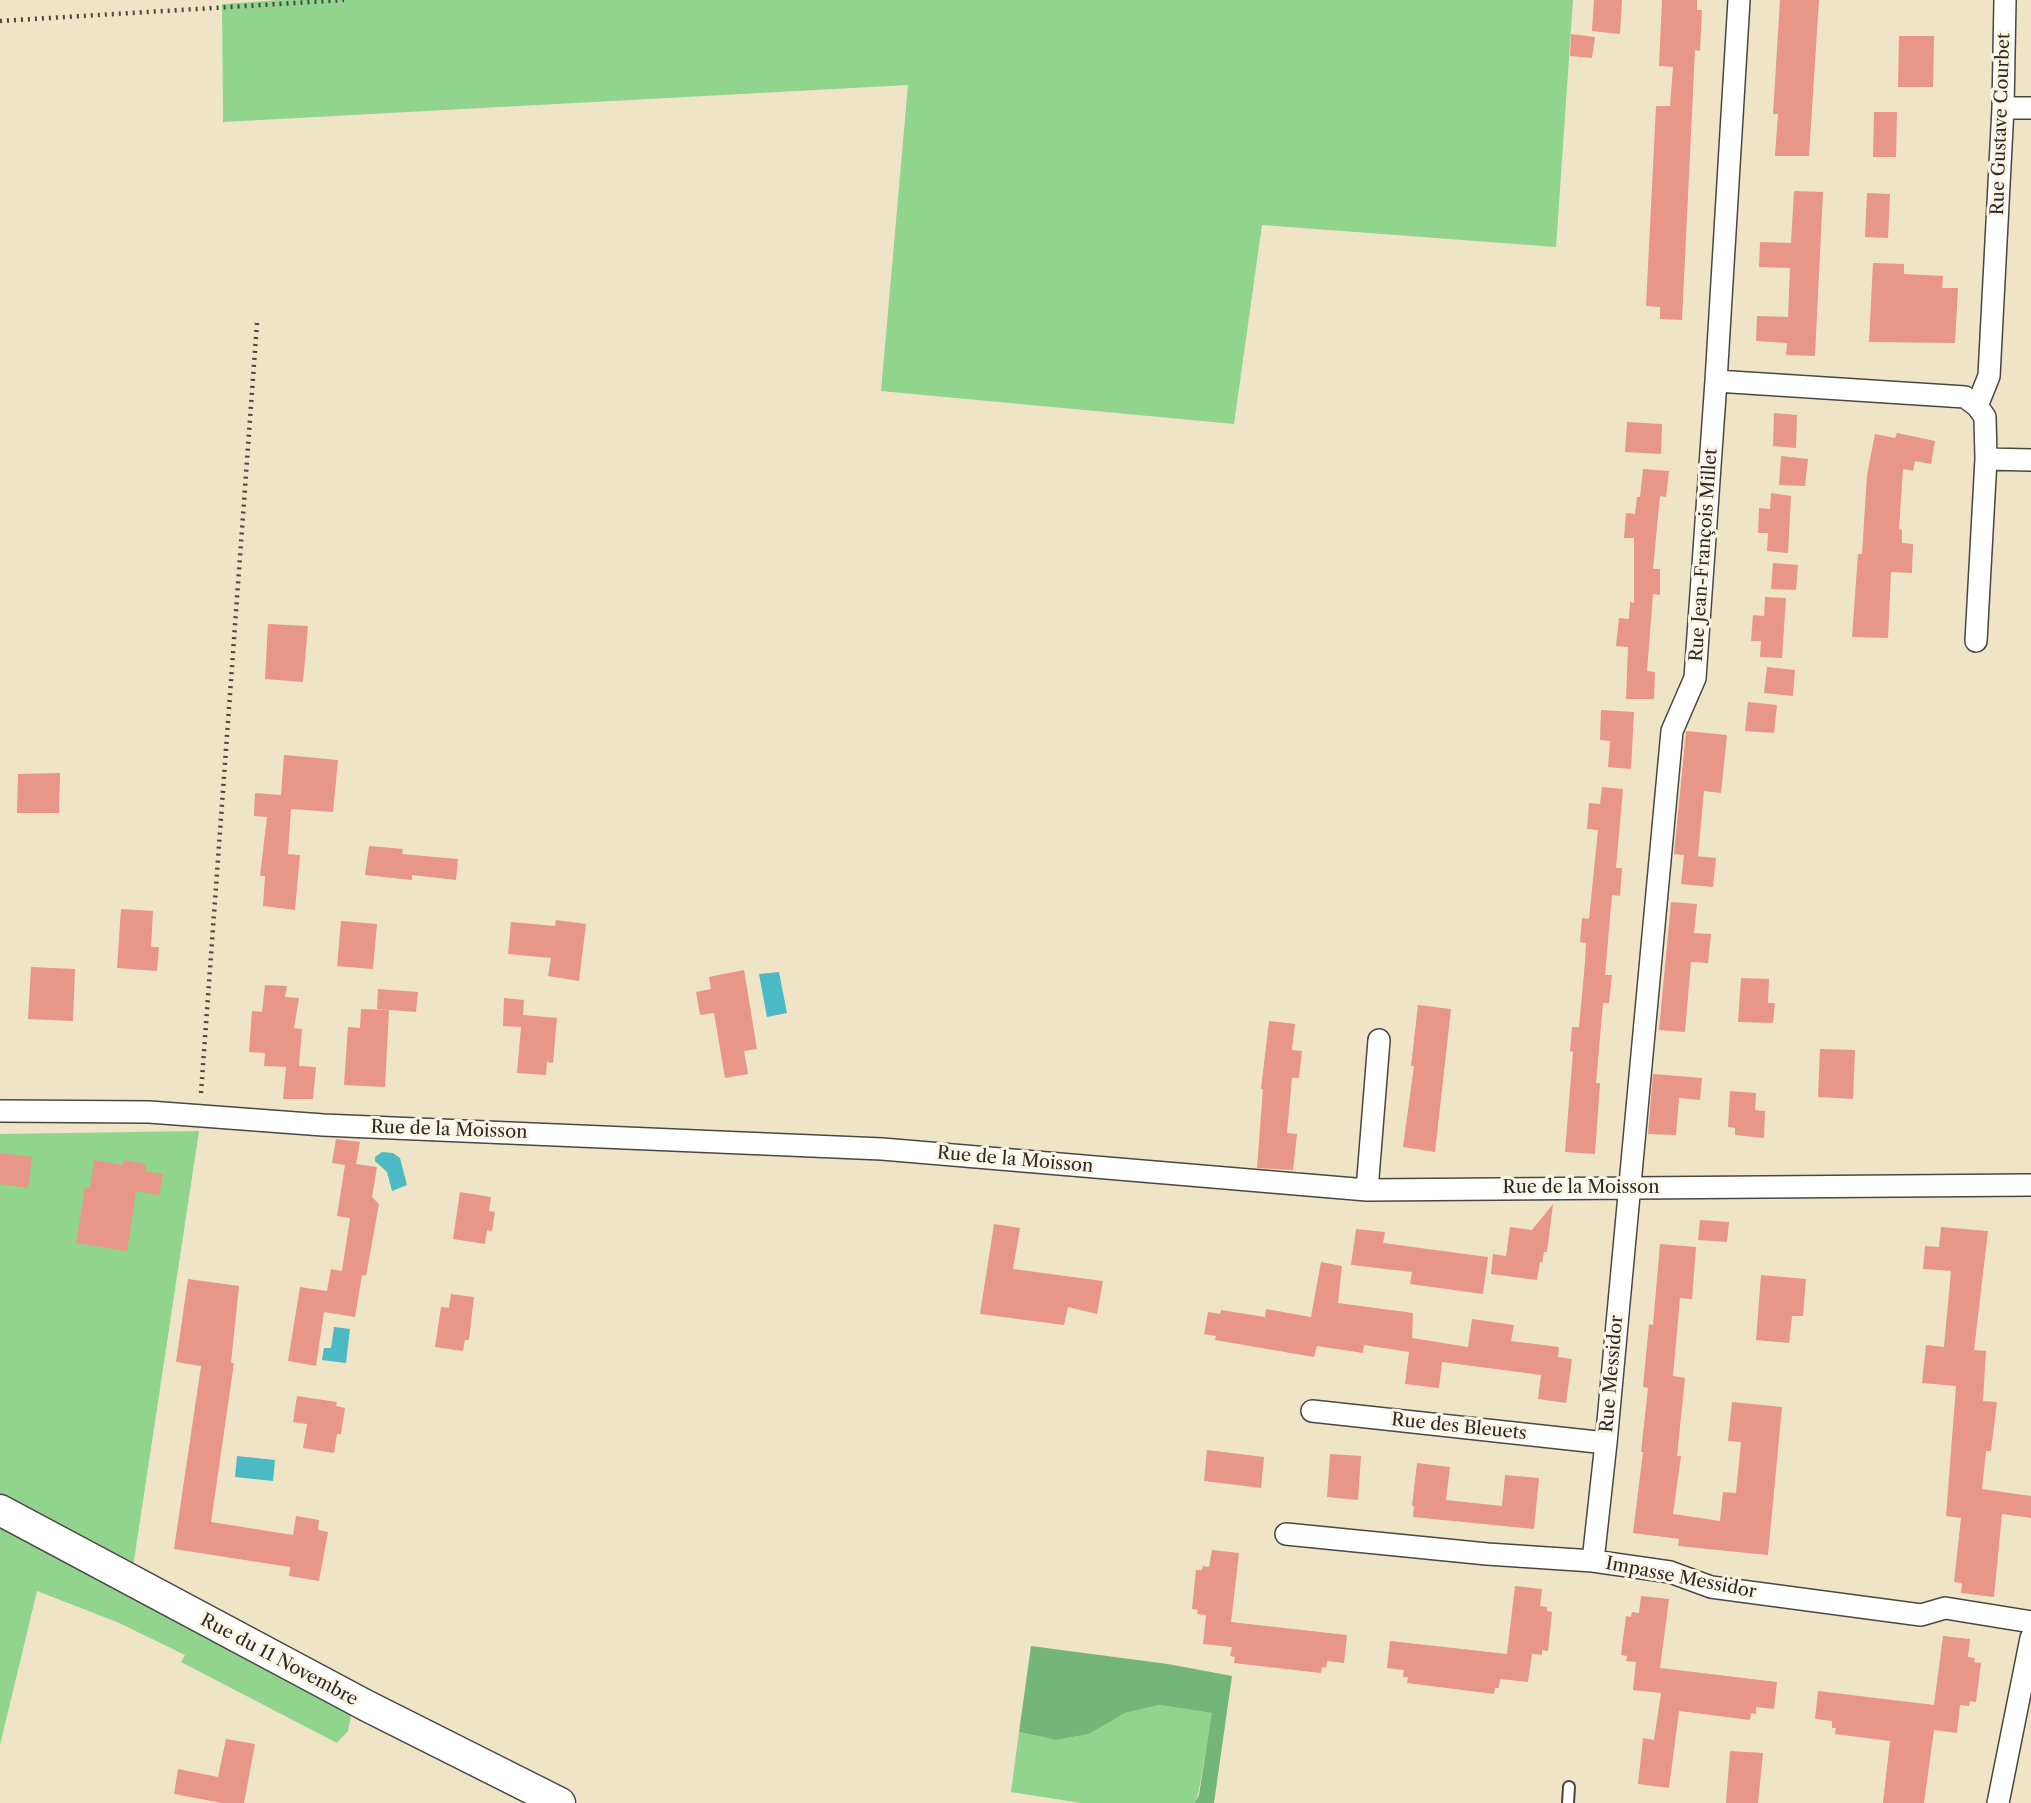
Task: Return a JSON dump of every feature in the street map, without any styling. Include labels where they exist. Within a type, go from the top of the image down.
[{"type":"street","name":"Rue Jean-François Millet","points":[[1629,1188],[1672,731],[1695,678],[1739,0]]},
{"type":"street","name":"Rue Gustave Courbet","points":[[1977,406],[1989,376],[2003,108],[2005,0]]},
{"type":"street","points":[[2003,108],[2031,108]]},
{"type":"street","points":[[1716,382],[1965,397],[1977,406],[1985,417],[1986,459],[1976,641]]},
{"type":"street","points":[[1986,459],[2031,460]]},
{"type":"street","points":[[1367,1190],[1379,1040]]},
{"type":"street","name":"Rue de la Moisson","points":[[0,1111],[149,1112],[323,1125],[882,1149],[1367,1190],[2031,1185]]},
{"type":"street","name":"Rue Messidor","points":[[1593,1561],[1629,1188]]},
{"type":"street","name":"Rue des Bleuets","points":[[1312,1411],[1606,1443]]},
{"type":"street","name":"Rue du 11 Novembre","points":[[0,1510],[342,1693],[561,1803]]},
{"type":"street","name":"Impasse Messidor","points":[[1286,1534],[1487,1554],[1593,1561],[1670,1572],[1711,1587],[1921,1615],[1945,1608],[2031,1622]]},
{"type":"street","points":[[1997,1803],[2031,1638]]},
{"type":"lane","points":[[1567,1803],[1569,1787]]},
{"type":"path","points":[[0,21],[344,0]]},
{"type":"path","points":[[200,1115],[257,323]]},
{"type":"green space","points":[[280,0],[1573,0],[1556,247],[1262,225],[1234,424],[881,391],[908,85],[223,122],[222,4]]},
{"type":"green space","points":[[199,1131],[133,1567],[0,1495],[0,1134]]},
{"type":"green space","points":[[0,1526],[351,1715],[348,1731],[337,1743],[181,1662],[185,1655],[117,1622],[37,1591],[0,1745]]},
{"type":"green space","points":[[1031,1646],[1168,1664],[1232,1676],[1214,1803],[1194,1803],[1199,1795],[1212,1713],[1160,1705],[1125,1713],[1089,1734],[1056,1740],[1019,1732]]},
{"type":"green space","points":[[1160,1705],[1213,1713],[1198,1795],[1194,1803],[1081,1803],[1011,1792],[1019,1732],[1056,1740],[1089,1734],[1125,1713]]},
{"type":"water","points":[[779,972],[787,1013],[767,1017],[759,974]]},
{"type":"water","points":[[382,1152],[393,1153],[400,1158],[407,1185],[392,1191],[387,1172],[375,1161],[375,1157]]},
{"type":"water","points":[[334,1327],[350,1329],[346,1363],[322,1360],[324,1348],[331,1348]]},
{"type":"water","points":[[237,1456],[275,1460],[273,1481],[235,1477]]},
{"type":"building","points":[[1594,0],[1622,0],[1620,34],[1592,31]]},
{"type":"building","points":[[1662,0],[1697,0],[1697,10],[1702,10],[1700,51],[1695,50],[1682,320],[1660,319],[1660,307],[1646,306],[1656,106],[1670,106],[1673,67],[1659,66]]},
{"type":"building","points":[[1780,0],[1819,0],[1809,156],[1775,156],[1778,114],[1773,114]]},
{"type":"building","points":[[1571,34],[1595,37],[1592,58],[1570,56]]},
{"type":"building","points":[[1899,36],[1934,36],[1933,87],[1898,87]]},
{"type":"building","points":[[1874,112],[1897,112],[1896,157],[1873,157]]},
{"type":"building","points":[[1794,191],[1823,192],[1815,356],[1786,355],[1787,343],[1756,341],[1757,316],[1788,317],[1790,268],[1759,267],[1760,242],[1791,243]]},
{"type":"building","points":[[1867,193],[1890,194],[1888,238],[1865,237]]},
{"type":"building","points":[[1873,263],[1904,264],[1904,274],[1943,276],[1942,288],[1958,288],[1955,343],[1869,342]]},
{"type":"building","points":[[1774,413],[1797,415],[1796,448],[1773,446]]},
{"type":"building","points":[[1627,422],[1662,424],[1661,454],[1625,452]]},
{"type":"building","points":[[1897,433],[1935,441],[1931,464],[1915,461],[1913,471],[1903,469],[1899,529],[1902,530],[1902,543],[1913,544],[1912,573],[1891,572],[1888,638],[1852,637],[1858,554],[1862,554],[1867,475],[1875,434],[1895,438]]},
{"type":"building","points":[[1781,456],[1808,459],[1805,486],[1779,485]]},
{"type":"building","points":[[1643,469],[1669,471],[1666,497],[1660,496],[1653,569],[1660,569],[1660,595],[1653,594],[1647,671],[1655,672],[1654,699],[1626,699],[1628,647],[1616,646],[1619,618],[1629,619],[1630,602],[1634,603],[1634,538],[1624,538],[1626,513],[1635,514]]},
{"type":"building","points":[[1771,493],[1791,496],[1788,553],[1767,551],[1768,533],[1758,533],[1759,508],[1770,509]]},
{"type":"building","points":[[1773,563],[1798,565],[1796,590],[1771,589]]},
{"type":"building","points":[[1765,597],[1786,598],[1782,658],[1760,657],[1761,641],[1751,641],[1753,615],[1764,616]]},
{"type":"building","points":[[268,624],[308,626],[303,682],[265,679]]},
{"type":"building","points":[[1767,667],[1795,670],[1793,696],[1764,693]]},
{"type":"building","points":[[1748,702],[1777,705],[1774,733],[1745,731]]},
{"type":"building","points":[[1601,710],[1634,712],[1631,769],[1608,767],[1610,741],[1600,740]]},
{"type":"building","points":[[1686,731],[1727,735],[1721,793],[1704,791],[1698,856],[1695,856],[1716,858],[1713,887],[1681,884],[1684,855],[1674,854]]},
{"type":"building","points":[[284,755],[338,760],[333,812],[291,809],[288,854],[300,855],[295,910],[263,906],[265,876],[260,876],[267,817],[254,816],[255,793],[281,795]]},
{"type":"building","points":[[60,773],[59,813],[17,813],[18,774]]},
{"type":"building","points":[[1602,787],[1623,789],[1616,868],[1622,868],[1620,896],[1612,895],[1605,975],[1612,975],[1609,1003],[1603,1003],[1596,1083],[1600,1083],[1595,1154],[1565,1152],[1573,1052],[1570,1051],[1572,1027],[1579,1027],[1585,962],[1586,943],[1580,942],[1582,918],[1589,919],[1598,830],[1587,829],[1589,803],[1600,804]]},
{"type":"building","points":[[369,846],[403,849],[402,854],[458,859],[456,880],[412,875],[412,880],[365,875]]},
{"type":"building","points":[[1671,902],[1697,904],[1694,933],[1711,934],[1708,963],[1691,962],[1685,1032],[1659,1030]]},
{"type":"building","points":[[121,909],[153,911],[151,947],[159,947],[157,971],[117,968]]},
{"type":"building","points":[[556,920],[586,924],[579,981],[548,976],[551,958],[508,954],[511,922],[555,926]]},
{"type":"building","points":[[341,921],[377,924],[373,969],[337,966]]},
{"type":"building","points":[[31,967],[75,969],[73,1021],[28,1019]]},
{"type":"building","points":[[744,970],[757,1049],[744,1051],[748,1074],[725,1078],[714,1013],[700,1015],[696,992],[711,989],[709,977]]},
{"type":"building","points":[[1741,978],[1769,979],[1768,1003],[1775,1003],[1773,1023],[1738,1022]]},
{"type":"building","points":[[265,985],[287,986],[285,997],[299,998],[294,1028],[302,1029],[299,1066],[316,1067],[313,1099],[283,1099],[286,1067],[264,1066],[265,1053],[249,1052],[252,1011],[262,1012]]},
{"type":"building","points":[[378,989],[418,992],[416,1012],[377,1009]]},
{"type":"building","points":[[504,998],[524,1000],[523,1015],[557,1018],[553,1063],[547,1062],[546,1075],[517,1073],[521,1027],[503,1026]]},
{"type":"building","points":[[1418,1005],[1451,1009],[1435,1152],[1403,1147],[1414,1066],[1411,1066]]},
{"type":"building","points":[[361,1009],[389,1010],[385,1087],[344,1085],[348,1027],[360,1028]]},
{"type":"building","points":[[1269,1021],[1295,1024],[1292,1050],[1302,1051],[1299,1078],[1292,1078],[1287,1133],[1297,1134],[1293,1170],[1257,1168],[1261,1089]]},
{"type":"building","points":[[1820,1049],[1855,1050],[1853,1099],[1818,1097]]},
{"type":"building","points":[[1653,1074],[1702,1078],[1700,1100],[1679,1098],[1676,1135],[1648,1134]]},
{"type":"building","points":[[1730,1091],[1756,1093],[1755,1110],[1765,1111],[1764,1138],[1735,1135],[1735,1128],[1728,1127]]},
{"type":"building","points":[[336,1139],[360,1142],[356,1164],[377,1167],[372,1197],[379,1204],[366,1276],[362,1275],[355,1317],[324,1312],[316,1366],[288,1361],[300,1287],[327,1291],[331,1269],[342,1271],[350,1218],[337,1216],[345,1165],[332,1163]]},
{"type":"building","points":[[0,1153],[32,1157],[28,1188],[0,1184]]},
{"type":"building","points":[[94,1160],[123,1165],[124,1160],[146,1164],[145,1171],[163,1174],[159,1195],[136,1191],[127,1251],[76,1243],[85,1187],[90,1188]]},
{"type":"building","points":[[460,1192],[491,1197],[489,1211],[495,1212],[492,1231],[487,1230],[485,1244],[453,1239]]},
{"type":"building","points":[[1553,1204],[1547,1252],[1544,1252],[1542,1263],[1540,1262],[1537,1280],[1491,1274],[1493,1254],[1506,1256],[1510,1227],[1532,1230]]},
{"type":"building","points":[[1700,1220],[1729,1222],[1727,1242],[1698,1240]]},
{"type":"building","points":[[994,1224],[1020,1228],[1013,1269],[1103,1281],[1097,1314],[1068,1307],[1064,1325],[980,1314]]},
{"type":"building","points":[[1941,1227],[1988,1231],[1974,1350],[1986,1351],[1983,1401],[1997,1402],[1991,1451],[1986,1451],[1982,1489],[2031,1496],[2031,1518],[2002,1514],[1994,1597],[1961,1593],[1962,1583],[1954,1582],[1961,1518],[1946,1516],[1956,1386],[1922,1383],[1926,1345],[1944,1347],[1951,1271],[1923,1269],[1925,1246],[1939,1247]]},
{"type":"building","points":[[1356,1229],[1385,1232],[1383,1243],[1488,1257],[1483,1294],[1410,1284],[1412,1272],[1351,1265]]},
{"type":"building","points":[[1660,1244],[1696,1247],[1692,1299],[1680,1298],[1673,1376],[1685,1378],[1677,1456],[1681,1456],[1673,1514],[1720,1521],[1723,1492],[1736,1493],[1741,1442],[1728,1441],[1732,1402],[1782,1407],[1768,1555],[1678,1546],[1679,1539],[1633,1533],[1648,1388],[1643,1387],[1649,1324],[1653,1325]]},
{"type":"building","points":[[1321,1262],[1342,1266],[1338,1303],[1413,1313],[1412,1338],[1468,1347],[1472,1319],[1514,1325],[1511,1341],[1559,1347],[1558,1357],[1572,1359],[1566,1403],[1538,1399],[1541,1375],[1442,1362],[1439,1388],[1405,1384],[1409,1352],[1364,1345],[1363,1353],[1317,1346],[1314,1357],[1215,1340],[1216,1336],[1204,1334],[1208,1312],[1220,1314],[1221,1310],[1265,1317],[1266,1309],[1311,1317]]},
{"type":"building","points":[[1761,1275],[1806,1279],[1803,1316],[1792,1316],[1789,1343],[1756,1340]]},
{"type":"building","points":[[188,1279],[239,1286],[231,1363],[234,1363],[211,1522],[293,1535],[296,1516],[319,1520],[318,1530],[328,1532],[319,1581],[289,1576],[290,1567],[174,1549],[201,1366],[176,1362]]},
{"type":"building","points":[[451,1294],[474,1297],[469,1340],[465,1340],[463,1351],[435,1347],[441,1307],[449,1308]]},
{"type":"building","points":[[297,1396],[337,1402],[336,1406],[345,1408],[341,1434],[337,1434],[334,1453],[303,1448],[307,1424],[293,1422]]},
{"type":"building","points":[[1207,1450],[1264,1457],[1261,1488],[1204,1481]]},
{"type":"building","points":[[1330,1454],[1361,1456],[1358,1500],[1327,1497]]},
{"type":"building","points":[[1417,1463],[1450,1467],[1446,1500],[1502,1506],[1505,1475],[1539,1478],[1534,1529],[1413,1517]]},
{"type":"building","points":[[1212,1550],[1239,1553],[1231,1622],[1347,1635],[1344,1663],[1327,1661],[1326,1668],[1322,1667],[1321,1673],[1234,1663],[1235,1657],[1230,1656],[1232,1647],[1203,1644],[1206,1615],[1197,1614],[1198,1610],[1192,1609],[1196,1570],[1202,1570],[1203,1566],[1209,1567]]},
{"type":"building","points":[[1515,1586],[1542,1589],[1540,1606],[1547,1607],[1547,1611],[1552,1612],[1548,1651],[1542,1650],[1542,1655],[1532,1654],[1528,1682],[1500,1679],[1499,1688],[1495,1688],[1494,1694],[1407,1683],[1408,1677],[1403,1677],[1404,1670],[1387,1668],[1390,1641],[1507,1654]]},
{"type":"building","points":[[1641,1596],[1669,1599],[1660,1668],[1777,1682],[1774,1709],[1756,1707],[1756,1714],[1751,1713],[1750,1720],[1679,1711],[1669,1788],[1638,1784],[1643,1738],[1654,1740],[1661,1693],[1633,1690],[1636,1662],[1626,1661],[1627,1656],[1621,1655],[1626,1616],[1631,1617],[1632,1612],[1639,1613]]},
{"type":"building","points":[[1943,1636],[1970,1639],[1968,1657],[1981,1663],[1976,1702],[1970,1701],[1969,1706],[1960,1705],[1957,1733],[1934,1730],[1924,1803],[1883,1803],[1890,1741],[1835,1734],[1836,1728],[1832,1728],[1832,1721],[1815,1719],[1818,1691],[1934,1705]]},
{"type":"building","points":[[226,1739],[255,1744],[244,1803],[222,1803],[174,1794],[178,1769],[218,1777]]},
{"type":"building","points":[[1730,1751],[1763,1753],[1758,1803],[1726,1803]]}]
